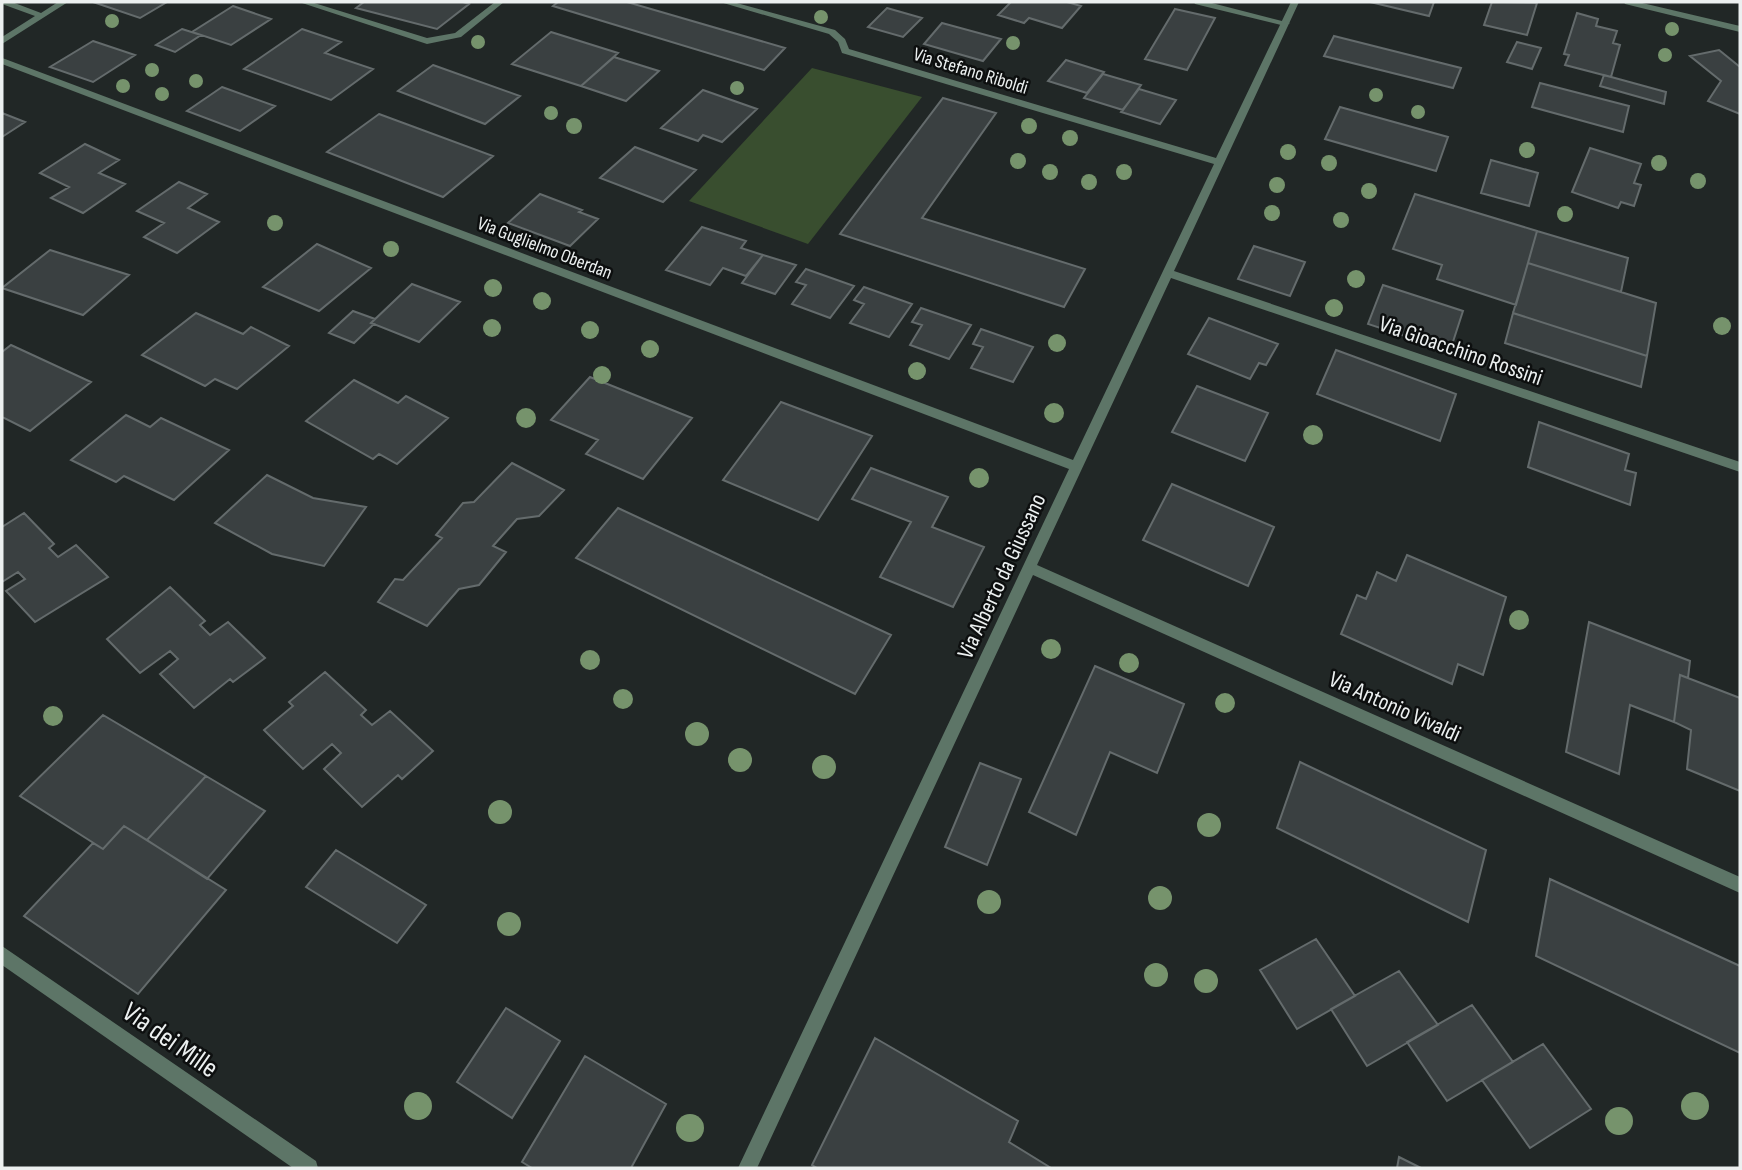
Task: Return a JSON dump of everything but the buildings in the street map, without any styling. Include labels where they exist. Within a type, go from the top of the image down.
[{"type":"street","points":[[5,2],[42,16]]},
{"type":"street","points":[[2,41],[64,2]]},
{"type":"street","points":[[303,2],[426,41],[458,35],[500,2]]},
{"type":"street","name":"Via Stefano Riboldi","points":[[724,2],[832,32],[842,41],[845,51],[1218,162]]},
{"type":"street","points":[[1198,2],[1285,23]]},
{"type":"street","name":"Via Alberto da Giussano","points":[[747,1168],[1295,2]]},
{"type":"street","points":[[1628,2],[1740,29]]},
{"type":"street","name":"Via Guglielmo Oberdan","points":[[2,61],[1076,466]]},
{"type":"street","name":"Via Gioacchino Rossini","points":[[1169,273],[1740,467]]},
{"type":"street","name":"Via Antonio Vivaldi","points":[[1030,568],[1740,886]]},
{"type":"street","name":"Via dei Mille","points":[[2,955],[309,1168]]},
{"type":"green space","points":[[812,68],[922,97],[808,244],[689,201]]}]
